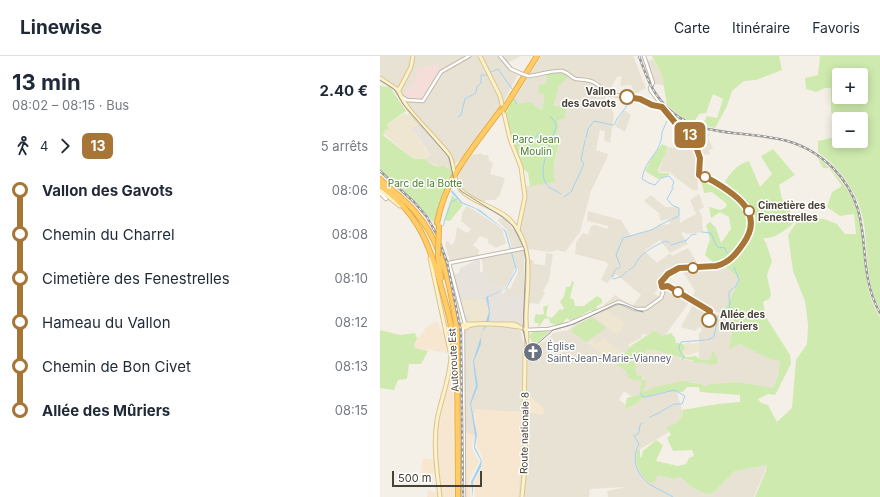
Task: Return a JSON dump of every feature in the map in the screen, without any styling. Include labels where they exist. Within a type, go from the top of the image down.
[{"type":"highway","points":[[447,307],[438,273],[437,254],[438,224],[442,201],[454,177],[503,108],[536,56]]},
{"type":"highway","points":[[380,179],[403,199],[419,216],[426,228]]},
{"type":"highway","points":[[380,185],[402,200],[426,228]]},
{"type":"highway","name":"Autoroute Est","points":[[380,185],[407,209],[422,230],[430,249],[447,307],[451,328],[457,384],[457,497]]},
{"type":"highway","name":"Autoroute Est","points":[[426,228],[441,258],[455,360],[457,497]]},
{"type":"highway","points":[[437,254],[451,328]]},
{"type":"main road","points":[[398,90],[402,88],[413,56]]},
{"type":"main road","points":[[480,56],[500,96],[510,140],[521,167],[525,197],[518,230]]},
{"type":"main road","points":[[380,78],[398,90],[404,103],[445,150],[451,159],[454,177],[461,191],[506,217],[518,230]]},
{"type":"main road","points":[[380,190],[392,198],[412,220],[426,247],[451,328],[450,368],[438,416],[436,440],[440,497]]},
{"type":"main road","name":"Route nationale 8","points":[[518,230],[526,248],[528,260],[524,426],[526,455],[522,497]]},
{"type":"main road","points":[[451,328],[484,323],[514,324],[526,330]]},
{"type":"street","points":[[402,97],[407,100],[423,101],[441,72],[469,56]]},
{"type":"street","points":[[500,56],[512,69],[528,76],[550,72],[564,72],[573,78],[586,78],[593,81],[602,87],[608,94],[638,98],[652,105],[662,107]]},
{"type":"street","points":[[526,330],[549,329],[568,324],[618,302],[635,309],[646,308],[661,298],[664,293],[659,283],[661,279],[674,269],[722,265],[737,253],[751,231],[751,217],[744,204],[718,184],[698,173],[700,158],[693,138],[677,125],[662,107],[650,88],[653,85],[644,56]]},
{"type":"street","points":[[380,193],[386,199],[392,198]]},
{"type":"street","points":[[464,497],[464,327],[449,263],[526,248]]},
{"type":"shaded area","points":[[380,56],[521,56],[505,64],[519,73],[501,106],[464,157],[448,169],[427,162],[425,159],[430,155],[425,147],[434,141],[403,102],[397,91],[380,79]]},
{"type":"shaded area","points":[[541,56],[633,56],[646,88],[635,94],[631,85],[620,86],[622,76],[617,77],[604,101],[607,101],[614,114],[610,143],[604,140],[605,131],[600,130],[596,150],[608,154],[591,191],[580,232],[565,252],[557,250],[550,252],[528,249],[524,250],[524,294],[503,294],[507,288],[510,289],[518,273],[518,268],[515,268],[506,286],[489,287],[489,272],[483,272],[482,258],[485,255],[512,249],[507,230],[498,221],[499,218],[504,219],[513,229],[520,231],[526,199],[526,186],[556,182],[553,170],[557,153],[556,142],[559,127],[558,120],[565,107],[554,107],[559,86],[567,72],[555,69],[529,75]]},
{"type":"shaded area","points":[[653,59],[662,75],[664,85],[655,84],[647,61]]},
{"type":"shaded area","points":[[439,64],[438,74],[422,100],[408,99],[404,96],[418,75],[416,68]]},
{"type":"shaded area","points":[[547,72],[546,85],[539,85],[544,93],[543,105],[540,110],[530,103],[520,105],[517,103],[513,96],[528,76]]},
{"type":"shaded area","points":[[624,110],[631,115],[625,132],[615,126]]},
{"type":"shaded area","points":[[405,113],[407,115],[409,114],[418,124],[412,128],[430,156],[423,160],[411,157],[382,132],[389,128],[387,124]]},
{"type":"shaded area","points":[[419,124],[434,141],[425,147],[412,128]]},
{"type":"shaded area","points":[[699,129],[710,134],[708,138],[713,149],[709,150],[710,154],[704,155],[702,158],[700,158],[694,138]]},
{"type":"shaded area","points":[[681,130],[691,138],[697,149],[699,160],[697,172],[698,190],[693,190],[688,187],[669,172],[659,172],[665,153],[669,147],[673,148]]},
{"type":"shaded area","points":[[482,153],[483,155],[488,155],[489,161],[493,163],[490,174],[505,178],[500,195],[495,200],[486,200],[483,203],[469,195],[460,185],[458,179],[460,171],[471,155]]},
{"type":"shaded area","points":[[699,194],[704,207],[699,210],[702,217],[703,232],[687,234],[684,232],[681,233],[688,244],[670,253],[672,256],[688,248],[699,266],[679,267],[669,270],[658,282],[660,291],[657,290],[654,293],[662,299],[665,296],[665,288],[668,287],[690,301],[664,337],[642,334],[641,338],[628,345],[631,348],[617,362],[634,379],[642,381],[642,394],[632,397],[624,391],[619,400],[625,404],[624,410],[638,403],[642,398],[664,392],[677,392],[683,414],[679,421],[675,425],[666,427],[669,432],[637,451],[636,456],[657,474],[671,478],[680,477],[693,488],[714,492],[735,471],[766,465],[754,497],[608,497],[607,491],[627,487],[590,489],[589,497],[518,497],[520,424],[475,409],[474,418],[478,437],[463,432],[466,398],[465,330],[474,326],[516,327],[521,332],[524,346],[530,349],[547,340],[553,333],[568,330],[605,310],[604,305],[615,295],[632,306],[641,295],[616,274],[607,283],[601,280],[608,265],[606,262],[575,254],[576,242],[583,233],[588,235],[591,226],[595,225],[607,229],[609,226],[587,221],[588,211],[621,220],[631,236],[648,231],[660,225],[670,224],[669,219],[660,221],[659,213],[644,201],[651,195],[665,207],[679,207],[680,223],[696,214],[690,200]],"holes":[[[660,240],[670,253],[657,263],[644,251]]]},
{"type":"shaded area","points":[[466,206],[502,229],[506,243],[496,248],[488,243],[488,239],[480,236],[473,245],[479,250],[478,255],[450,261],[445,243],[447,241],[452,245],[455,241],[457,227],[467,233],[471,229],[475,232],[461,221],[462,213]]},
{"type":"shaded area","points":[[546,253],[553,254],[549,280],[543,292],[545,292],[539,304],[528,303],[528,260],[533,260],[534,264],[545,265]]},
{"type":"shaded area","points":[[480,260],[480,272],[489,272],[489,287],[506,286],[501,291],[503,294],[524,294],[522,326],[513,323],[465,322],[454,274],[459,273],[460,268]]},
{"type":"shaded area","points":[[723,265],[737,276],[739,282],[722,314],[710,309],[709,311],[734,321],[731,349],[738,344],[780,361],[778,376],[773,389],[737,382],[709,384],[709,386],[704,386],[693,382],[645,393],[643,390],[645,382],[641,376],[635,375],[637,369],[635,366],[636,361],[648,350],[662,351],[677,358],[697,362],[709,363],[718,359],[714,352],[712,359],[699,360],[699,334],[702,329],[699,327],[695,331],[681,327],[694,303],[690,301],[695,291],[681,269],[694,270]]},
{"type":"shaded area","points":[[484,299],[489,311],[487,321],[469,323],[470,316],[463,315],[460,300]]},
{"type":"shaded area","points":[[606,310],[624,323],[617,335],[594,316]]},
{"type":"shaded area","points":[[435,322],[438,322],[440,329],[445,332],[448,353],[415,348],[413,346],[416,339],[425,331],[424,329]]},
{"type":"shaded area","points":[[603,337],[624,355],[614,363],[587,343],[592,339],[597,344]]},
{"type":"shaded area","points":[[690,342],[691,344],[698,343],[700,351],[689,355],[681,354],[680,346]]},
{"type":"shaded area","points":[[453,373],[454,497],[427,497],[428,491],[440,492],[439,474],[421,473],[423,458],[435,460],[437,457],[437,436],[440,414],[450,374]]},
{"type":"shaded area","points":[[526,393],[544,409],[543,415],[526,412]]},
{"type":"shaded area","points":[[475,409],[522,412],[522,425],[520,425],[522,461],[518,497],[475,497],[474,483],[482,467],[483,458],[477,447]]},
{"type":"shaded area","points":[[463,432],[474,435],[472,448],[479,462],[469,480],[471,497],[463,497]]},
{"type":"green space","points":[[652,56],[779,56],[782,70],[756,80],[744,81],[732,91],[727,106],[715,128],[702,125],[707,116],[717,118],[723,99],[713,94],[706,113],[699,114],[694,122],[684,119],[667,105],[662,75]]},
{"type":"green space","points":[[820,56],[880,56],[880,309],[875,300],[870,281],[863,219],[856,197],[844,177],[818,152],[818,141],[832,138],[832,148],[868,148],[868,112],[832,112],[832,116],[831,88],[825,88],[816,92],[806,89],[805,78],[818,75]]},
{"type":"green space","name":"Parc Jean Moulin","points":[[547,72],[562,72],[569,76],[559,86],[554,106],[566,107],[565,118],[558,120],[559,127],[556,142],[558,143],[554,167],[556,182],[530,186],[528,173],[520,163],[509,129],[506,113],[512,103],[507,111],[505,109],[513,96],[518,104],[530,102],[541,110],[544,94],[538,93],[539,85],[546,84]]},
{"type":"green space","name":"Parc de la Botte","points":[[380,86],[390,87],[406,111],[387,124],[389,128],[383,132],[384,136],[411,157],[416,159],[425,159],[434,165],[444,166],[448,169],[451,167],[452,176],[442,199],[436,225],[414,200],[380,170]]},
{"type":"green space","points":[[672,113],[697,128],[693,134],[682,128],[671,116]]},
{"type":"green space","points":[[662,144],[668,147],[658,170],[659,173],[669,173],[669,175],[658,179],[645,171],[651,159]]},
{"type":"green space","points":[[773,149],[795,175],[779,185],[782,199],[788,203],[793,224],[783,232],[771,238],[763,238],[772,261],[767,275],[771,295],[769,299],[763,302],[766,317],[790,355],[791,364],[775,395],[768,394],[758,399],[761,403],[768,405],[777,422],[766,465],[735,471],[714,492],[706,494],[693,488],[680,477],[675,479],[657,475],[656,481],[650,483],[643,476],[637,465],[637,451],[640,449],[641,458],[643,451],[656,440],[663,445],[656,461],[678,466],[686,464],[689,458],[694,456],[692,450],[673,451],[667,438],[671,435],[666,427],[678,422],[683,414],[682,410],[740,402],[740,395],[700,392],[699,387],[687,387],[683,392],[664,392],[642,398],[638,403],[624,410],[627,398],[641,394],[640,389],[642,381],[629,379],[626,371],[617,365],[617,362],[632,345],[654,331],[663,336],[671,333],[675,338],[676,343],[683,344],[685,348],[682,352],[685,356],[696,356],[700,360],[711,359],[712,352],[714,352],[718,359],[716,364],[694,363],[692,360],[680,358],[660,351],[648,350],[636,361],[636,375],[642,376],[642,379],[647,382],[643,390],[645,392],[654,387],[682,381],[702,384],[704,386],[708,386],[709,384],[737,382],[773,388],[778,376],[780,361],[772,360],[739,344],[729,350],[734,322],[722,314],[739,282],[737,276],[723,265],[740,253],[753,235],[751,234],[753,231],[751,212],[753,212],[754,208],[749,207],[742,197],[725,182],[735,169],[741,164],[749,161],[760,187],[772,174],[761,156]]},
{"type":"green space","points":[[817,157],[833,171],[840,179],[852,197],[860,217],[867,284],[874,306],[880,317],[880,497],[755,497],[766,471],[767,456],[777,422],[792,408],[796,360],[807,344],[808,325],[805,301],[793,271],[788,235],[799,219],[805,217],[824,219],[837,224],[845,234],[856,234],[854,214],[840,216],[827,207],[832,192],[842,186],[829,168],[823,168]]},
{"type":"green space","points":[[701,180],[710,185],[713,183],[734,197],[744,209],[749,224],[748,233],[739,242],[731,256],[722,262],[715,264],[705,255],[710,239],[706,225],[710,222],[716,228],[721,243],[731,229],[729,217],[720,212],[711,218],[709,207],[720,210],[725,208],[727,204],[712,192],[704,193]]},
{"type":"green space","points":[[452,195],[463,205],[450,221],[444,220]]},
{"type":"green space","points":[[572,281],[574,282],[570,298],[574,300],[575,306],[584,306],[597,296],[602,299],[602,303],[592,312],[591,310],[571,321],[567,318],[560,326],[550,323],[549,318],[544,319],[539,327],[539,323],[535,323],[534,320],[536,313],[538,315],[544,314],[543,307],[548,305],[546,316],[552,318],[560,309],[563,310],[564,308],[560,302],[564,296],[566,287],[570,287]]},
{"type":"green space","points":[[592,317],[606,328],[586,342],[571,331],[574,327]]},
{"type":"green space","points":[[380,330],[400,335],[415,333],[417,338],[414,345],[415,348],[428,351],[421,364],[409,364],[407,379],[398,380],[394,390],[380,388]]},
{"type":"green space","points":[[537,330],[549,332],[535,345],[535,342],[532,342],[529,336]]},
{"type":"water","points":[[452,190],[462,202],[480,210],[506,231],[517,270],[506,289],[488,297],[490,312],[489,321],[482,333],[489,312],[486,297],[505,289],[516,270],[505,232],[502,228],[476,209],[461,203],[451,192]]},
{"type":"water","points":[[481,336],[481,344],[474,361],[478,386],[471,404],[477,435],[475,447],[482,461],[481,467],[473,482],[473,497],[471,482],[481,461],[474,448],[475,435],[470,403],[476,386],[473,361]]},
{"type":"waterway","points":[[491,72],[498,69],[512,89]]},
{"type":"waterway","points":[[476,92],[477,87],[481,83],[481,75],[488,75]]},
{"type":"waterway","points":[[465,99],[476,93]]},
{"type":"waterway","points":[[458,117],[461,115],[465,99]]},
{"type":"waterway","points":[[514,99],[517,104]]},
{"type":"waterway","points":[[617,119],[632,99],[636,99]]},
{"type":"waterway","points":[[650,105],[659,108]]},
{"type":"waterway","points":[[550,116],[555,122],[556,127],[545,158],[543,175],[545,182],[550,188],[561,194]]},
{"type":"waterway","points":[[614,125],[617,119]]},
{"type":"waterway","points":[[586,138],[588,129],[594,121],[613,125]]},
{"type":"waterway","points":[[662,132],[667,121]]},
{"type":"waterway","points":[[527,148],[539,133]]},
{"type":"waterway","points":[[649,183],[642,179],[646,166],[659,146],[662,133]]},
{"type":"waterway","points":[[564,197],[571,192],[584,164],[581,160],[585,140]]},
{"type":"waterway","points":[[649,183],[655,185],[661,178],[669,176],[674,182],[672,187]]},
{"type":"waterway","points":[[672,219],[679,216],[679,208],[672,205],[667,199],[673,188]]},
{"type":"waterway","points":[[443,226],[451,202],[457,199]]},
{"type":"waterway","points":[[658,226],[670,220]]},
{"type":"waterway","points":[[620,265],[616,255],[623,238],[657,227]]},
{"type":"waterway","points":[[702,232],[711,233],[716,245],[719,248],[724,247],[727,253]]},
{"type":"waterway","points":[[671,245],[687,240],[691,235],[696,234]]},
{"type":"waterway","points":[[629,270],[649,249],[666,241],[669,243]]},
{"type":"waterway","points":[[612,277],[615,270],[620,267]]},
{"type":"waterway","points":[[734,267],[739,280],[735,288]]},
{"type":"waterway","points":[[613,279],[621,277],[627,271]]},
{"type":"waterway","points":[[729,300],[729,292],[733,288]]},
{"type":"waterway","points":[[721,315],[729,309],[730,301]]},
{"type":"waterway","points":[[707,340],[714,337],[718,316]]},
{"type":"waterway","points":[[682,360],[684,357],[679,348],[681,342],[705,340]]},
{"type":"waterway","points":[[640,393],[643,397],[646,397],[674,390],[685,396],[682,404],[674,404],[662,411]]},
{"type":"waterway","points":[[650,417],[661,412]]},
{"type":"waterway","points":[[639,432],[640,425],[642,423]]},
{"type":"waterway","points":[[639,433],[634,436],[639,444],[635,455],[635,460],[640,475],[648,483]]},
{"type":"waterway","points":[[649,484],[673,497]]},
{"type":"tram line","points":[[380,80],[394,89],[403,104],[449,157],[454,180],[461,191],[501,216],[513,226],[524,248],[526,259],[523,330],[527,347],[534,347],[553,330],[574,324],[616,304],[643,312]]},
{"type":"railway","points":[[639,56],[653,90],[668,109],[682,119],[697,126],[712,130],[762,136],[794,143],[816,154],[834,169],[848,187],[856,204],[861,222],[867,276],[872,294],[880,313]]},
{"type":"railway","points":[[380,171],[414,202],[427,217],[437,235],[447,262],[461,332],[463,497]]},
{"type":"bus line","name":"13","points":[[627,97],[637,98],[652,105],[662,107],[677,125],[693,138],[698,148],[700,158],[698,174],[708,178],[729,191],[749,210],[752,222],[750,233],[733,258],[722,265],[674,269],[662,280],[660,284],[662,287],[665,285],[668,286],[710,311],[708,315],[709,320]]},
{"type":"place","name":"Vallon des Gavots","points":[[627,97]]},
{"type":"place","name":"Cimetière des Fenestrelles","points":[[749,211]]},
{"type":"place","name":"Allée des Mûriers","points":[[709,320]]},
{"type":"place","name":"Église Saint-Jean-Marie-Vianney","points":[[533,352]]}]
